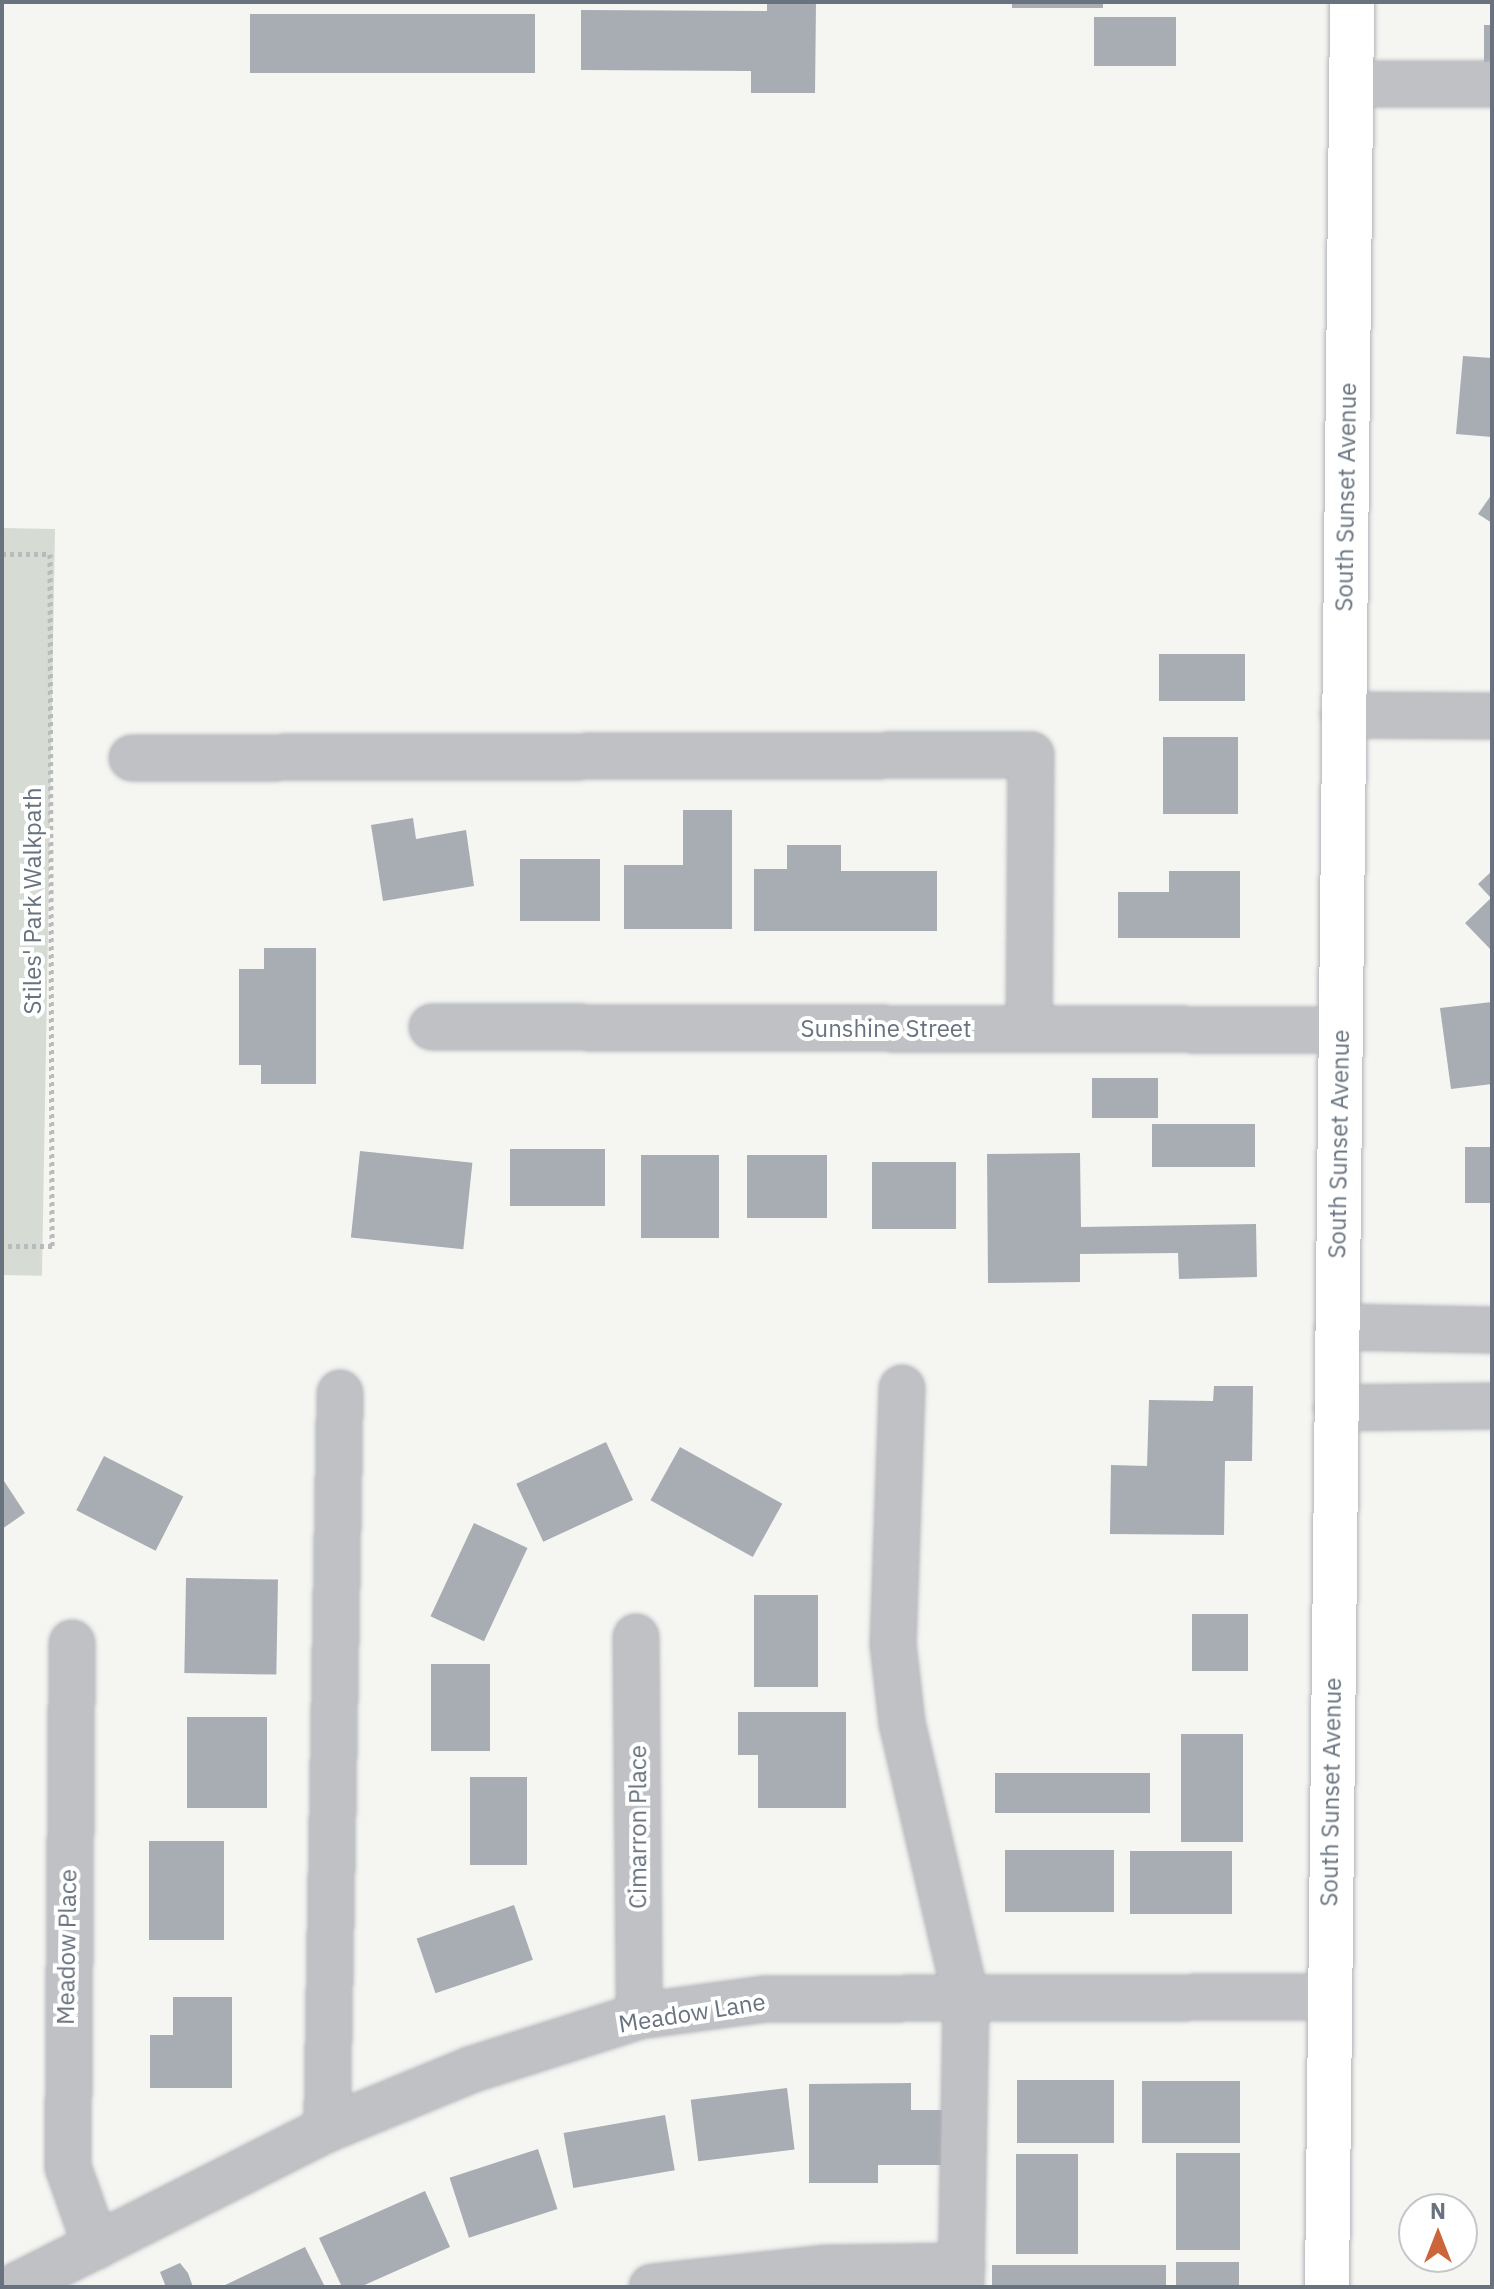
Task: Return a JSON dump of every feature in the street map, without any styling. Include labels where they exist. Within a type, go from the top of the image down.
[{"type":"main road","name":"South Sunset Avenue","points":[[1327,2287],[1352,2]]},
{"type":"street","points":[[1351,84],[1492,84]]},
{"type":"street","points":[[1343,715],[1492,716]]},
{"type":"street","points":[[132,758],[1031,755],[1029,1029]]},
{"type":"street","name":"Sunshine Street","points":[[432,1027],[1340,1030]]},
{"type":"street","points":[[1337,1327],[1492,1330]]},
{"type":"street","points":[[652,2287],[827,2268],[961,2276],[966,1999],[902,1723],[895,1660],[902,1388]]},
{"type":"street","points":[[327,2129],[340,1393]]},
{"type":"street","points":[[1336,1408],[1492,1406]]},
{"type":"street","name":"Cimarron Place","points":[[636,1637],[639,2016]]},
{"type":"street","name":"Meadow Place","points":[[72,1643],[68,2167],[96,2246]]},
{"type":"street","name":"Meadow Lane","points":[[14,2287],[327,2129],[470,2070],[639,2016],[764,1999],[1329,1997]]},
{"type":"path","name":"Stiles' Park Walkpath","points":[[2,554],[50,554],[52,1230],[52,1246],[2,1246]]},
{"type":"shaded area","points":[[2,528],[55,529],[42,1276],[2,1275]]},
{"type":"building","points":[[767,2],[816,2],[815,93],[751,93],[751,71],[581,70],[581,10],[767,11]]},
{"type":"building","points":[[1012,2],[1103,2],[1103,8],[1012,8]]},
{"type":"building","points":[[250,14],[535,14],[535,73],[250,73]]},
{"type":"building","points":[[1094,17],[1176,17],[1176,66],[1094,66]]},
{"type":"building","points":[[1484,25],[1492,25],[1492,63],[1484,63]]},
{"type":"building","points":[[1463,356],[1492,358],[1492,437],[1456,434]]},
{"type":"building","points":[[1492,494],[1492,523],[1478,514]]},
{"type":"building","points":[[1159,654],[1245,654],[1245,701],[1159,701]]},
{"type":"building","points":[[1163,737],[1238,737],[1238,814],[1163,814]]},
{"type":"building","points":[[683,810],[732,810],[732,929],[624,929],[624,865],[683,865]]},
{"type":"building","points":[[413,818],[416,839],[466,830],[474,886],[383,901],[371,825]]},
{"type":"building","points":[[787,845],[841,845],[841,871],[937,871],[937,931],[754,931],[754,869],[787,869]]},
{"type":"building","points":[[520,859],[600,859],[600,921],[520,921]]},
{"type":"building","points":[[1169,871],[1240,871],[1240,938],[1118,938],[1118,892],[1169,892]]},
{"type":"building","points":[[1492,871],[1492,951],[1465,923],[1491,898],[1478,884]]},
{"type":"building","points":[[264,948],[316,948],[316,1084],[261,1084],[261,1065],[239,1065],[239,969],[264,969]]},
{"type":"building","points":[[1492,1002],[1492,1084],[1451,1089],[1440,1008]]},
{"type":"building","points":[[1092,1078],[1158,1078],[1158,1118],[1092,1118]]},
{"type":"building","points":[[1152,1124],[1255,1124],[1255,1167],[1152,1167]]},
{"type":"building","points":[[1465,1147],[1492,1147],[1492,1203],[1465,1203]]},
{"type":"building","points":[[510,1149],[605,1149],[605,1206],[510,1206]]},
{"type":"building","points":[[360,1151],[472,1163],[463,1249],[351,1238]]},
{"type":"building","points":[[1080,1153],[1081,1227],[1256,1224],[1257,1277],[1179,1279],[1178,1253],[1080,1254],[1080,1282],[988,1283],[987,1154]]},
{"type":"building","points":[[641,1155],[719,1155],[719,1238],[641,1238]]},
{"type":"building","points":[[747,1155],[827,1155],[827,1218],[747,1218]]},
{"type":"building","points":[[872,1162],[956,1162],[956,1229],[872,1229]]},
{"type":"building","points":[[1214,1386],[1253,1386],[1252,1461],[1225,1461],[1224,1535],[1110,1534],[1111,1465],[1147,1466],[1149,1400],[1213,1401]]},
{"type":"building","points":[[606,1442],[633,1500],[543,1542],[516,1484]]},
{"type":"building","points":[[680,1447],[782,1504],[753,1557],[650,1500]]},
{"type":"building","points":[[104,1456],[183,1496],[156,1551],[76,1510]]},
{"type":"building","points":[[2,1478],[25,1513],[2,1529]]},
{"type":"building","points":[[474,1523],[527,1548],[484,1641],[430,1616]]},
{"type":"building","points":[[186,1578],[278,1580],[276,1675],[184,1673]]},
{"type":"building","points":[[754,1595],[818,1595],[818,1687],[754,1687]]},
{"type":"building","points":[[1192,1614],[1248,1614],[1248,1671],[1192,1671]]},
{"type":"building","points":[[431,1664],[490,1664],[490,1751],[431,1751]]},
{"type":"building","points":[[738,1712],[846,1712],[846,1808],[758,1808],[758,1755],[738,1755]]},
{"type":"building","points":[[187,1717],[267,1717],[267,1808],[187,1808]]},
{"type":"building","points":[[1181,1734],[1243,1734],[1243,1842],[1181,1842]]},
{"type":"building","points":[[995,1773],[1150,1773],[1150,1813],[995,1813]]},
{"type":"building","points":[[470,1777],[527,1777],[527,1865],[470,1865]]},
{"type":"building","points":[[149,1841],[224,1841],[224,1940],[149,1940]]},
{"type":"building","points":[[1005,1850],[1114,1850],[1114,1912],[1005,1912]]},
{"type":"building","points":[[1130,1851],[1232,1851],[1232,1914],[1130,1914]]},
{"type":"building","points":[[514,1905],[533,1960],[435,1993],[417,1939]]},
{"type":"building","points":[[173,1997],[232,1997],[232,2088],[150,2088],[150,2035],[173,2035]]},
{"type":"building","points":[[1017,2080],[1114,2080],[1114,2143],[1017,2143]]},
{"type":"building","points":[[1142,2081],[1240,2081],[1240,2143],[1142,2143]]},
{"type":"building","points":[[911,2083],[911,2110],[950,2110],[950,2165],[878,2165],[878,2183],[809,2183],[809,2084]]},
{"type":"building","points":[[787,2088],[795,2150],[698,2161],[691,2100]]},
{"type":"building","points":[[665,2115],[675,2170],[573,2188],[564,2133]]},
{"type":"building","points":[[538,2149],[557,2209],[469,2238],[450,2178]]},
{"type":"building","points":[[1176,2153],[1240,2153],[1240,2250],[1176,2250]]},
{"type":"building","points":[[1016,2154],[1078,2154],[1078,2254],[1016,2254]]},
{"type":"building","points":[[425,2191],[450,2247],[360,2287],[342,2287],[319,2238]]},
{"type":"building","points":[[305,2247],[325,2287],[221,2287]]},
{"type":"building","points":[[1176,2262],[1239,2262],[1239,2287],[1176,2287]]},
{"type":"building","points":[[180,2263],[193,2287],[166,2287],[160,2272]]},
{"type":"building","points":[[992,2265],[1166,2265],[1166,2287],[992,2287]]}]
